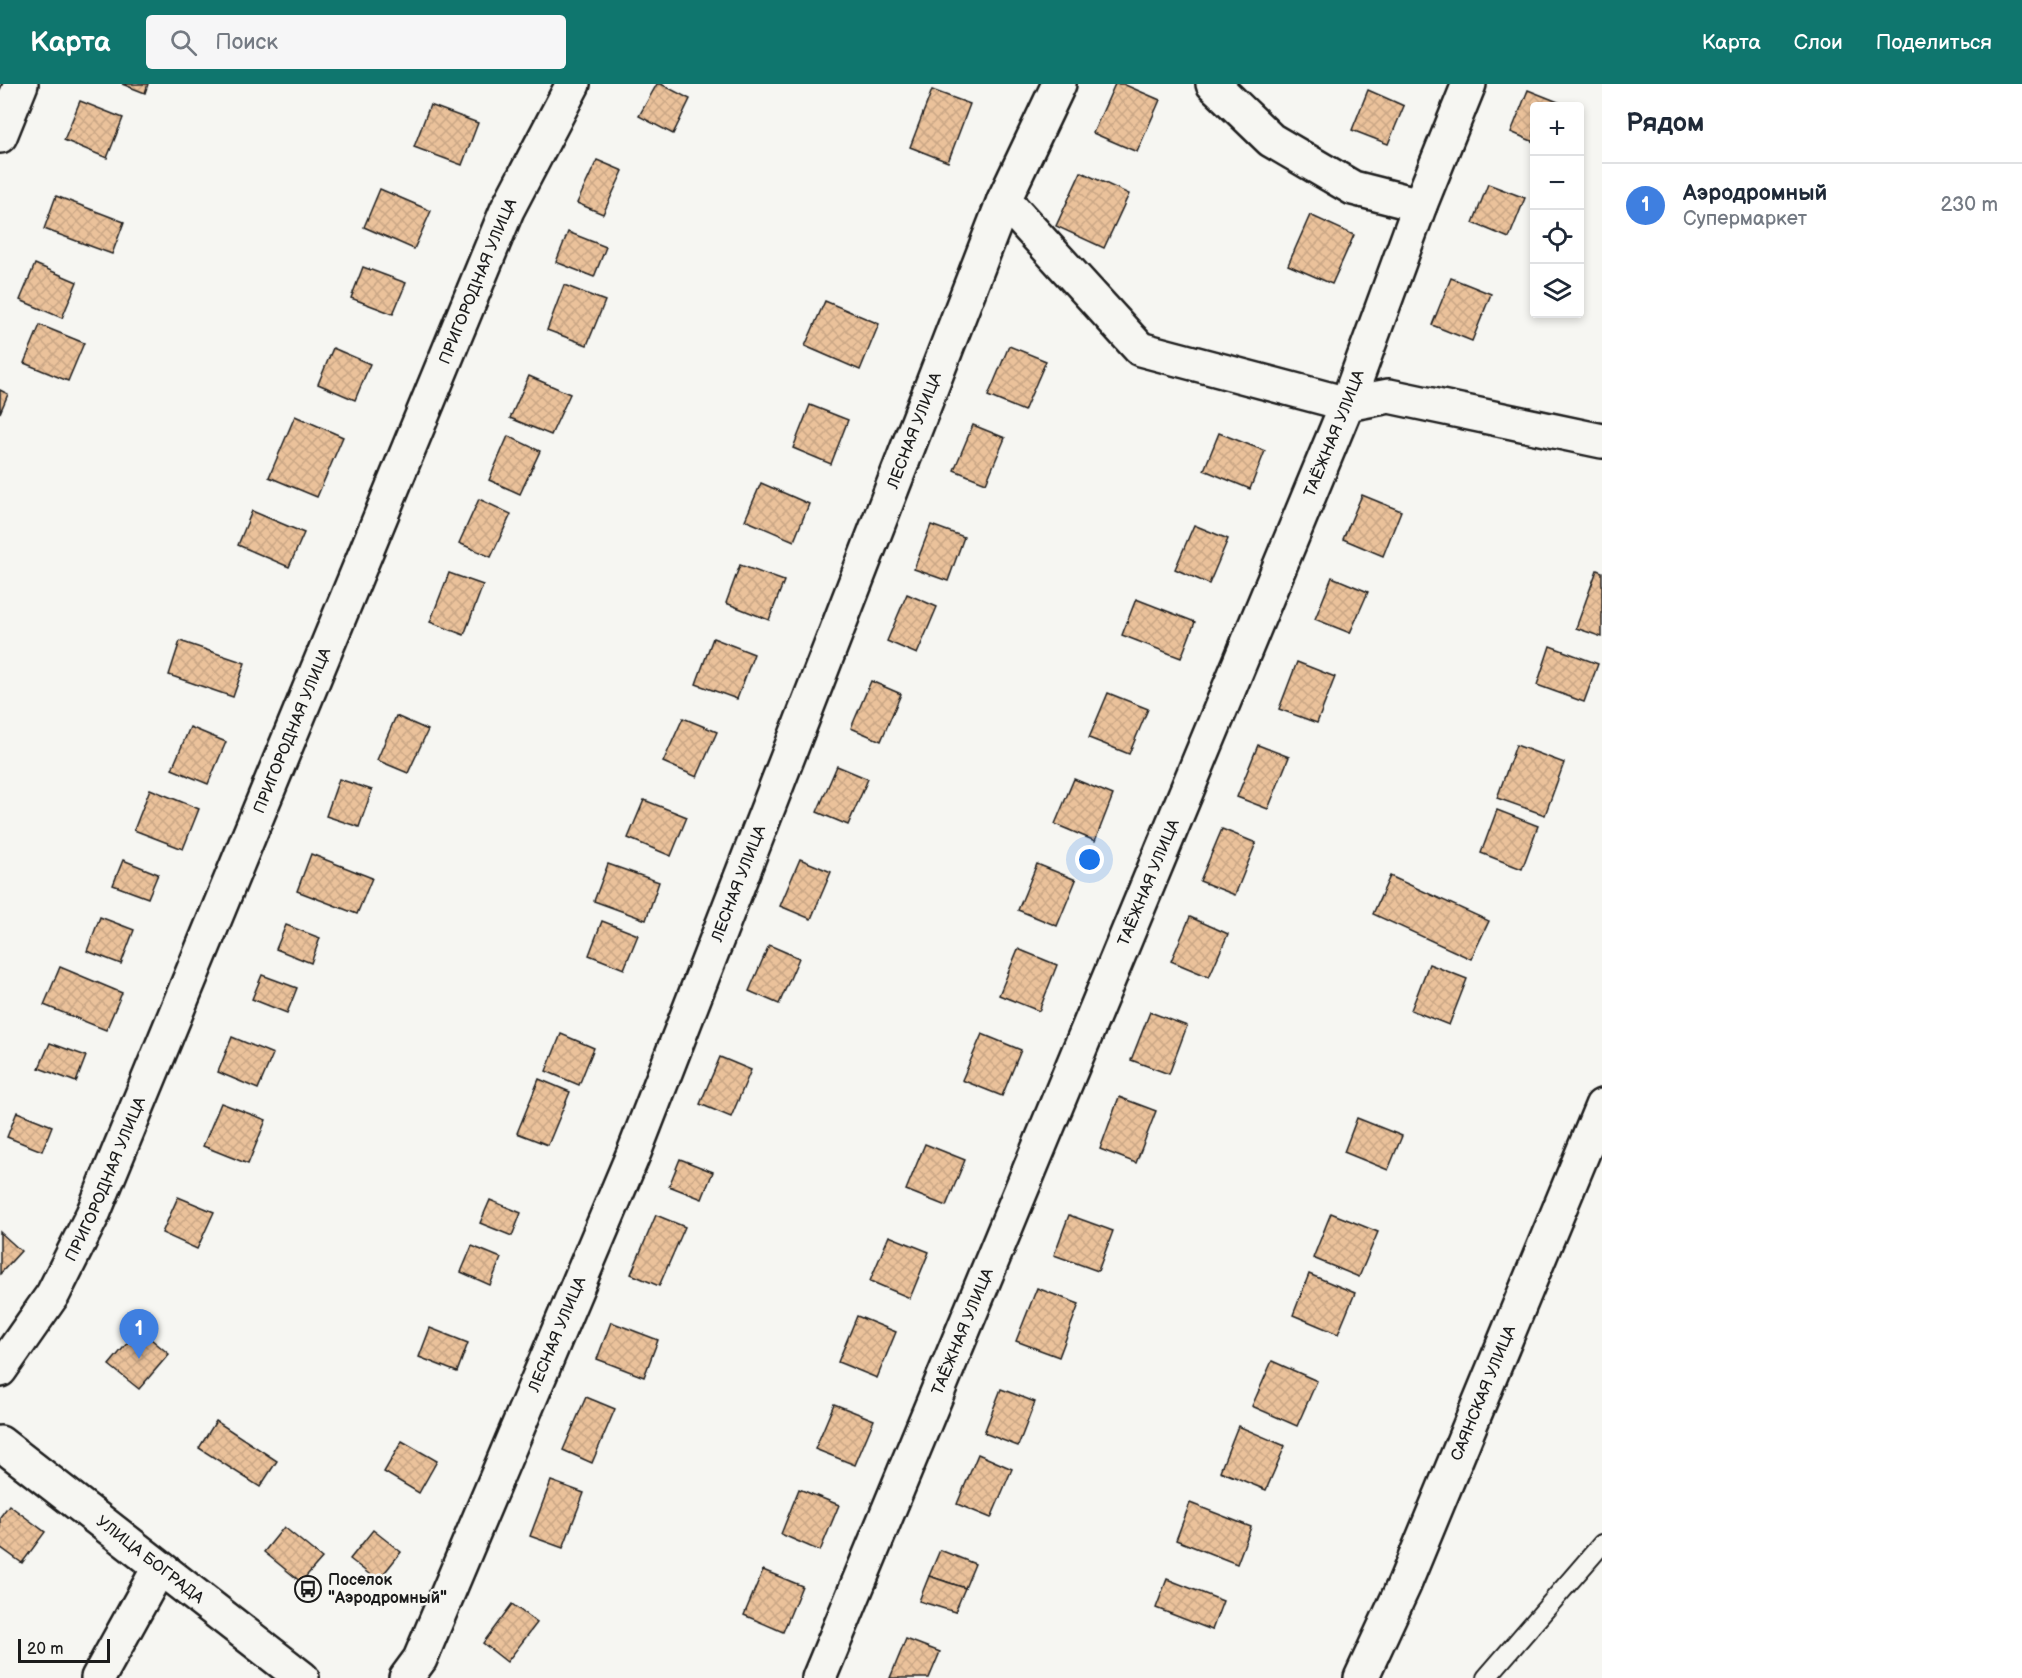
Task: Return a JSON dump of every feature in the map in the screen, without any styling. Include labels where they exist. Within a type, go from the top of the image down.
[{"type":"street","points":[[0,136],[21,84]]},
{"type":"street","name":"ПРИГОРОДНАЯ УЛИЦА","points":[[0,1370],[53,1294],[93,1214],[507,210],[573,84]]},
{"type":"street","name":"ЛЕСНАЯ УЛИЦА","points":[[406,1678],[420,1659],[635,1150],[1004,200],[1059,84]]},
{"type":"street","points":[[1213,84],[1271,140],[1353,188],[1420,205]]},
{"type":"street","name":"ТАЁЖНАЯ УЛИЦА","points":[[819,1678],[1347,404],[1420,205],[1468,84]]},
{"type":"street","points":[[1004,200],[1140,349],[1347,404],[1389,396],[1602,441]]},
{"type":"street","name":"САЯНСКАЯ УЛИЦА","points":[[1361,1678],[1404,1585],[1602,1106]]},
{"type":"street","name":"УЛИЦА БОГРАДА","points":[[0,1443],[302,1678]]},
{"type":"street","points":[[98,1678],[159,1568]]},
{"type":"lane","points":[[1486,1678],[1602,1544]]},
{"type":"building","points":[[122,84],[148,84],[145,93]]},
{"type":"building","points":[[657,84],[690,99],[673,134],[639,116]]},
{"type":"building","points":[[1115,84],[1123,84],[1160,100],[1137,152],[1093,133]]},
{"type":"building","points":[[932,90],[970,104],[948,162],[910,147]]},
{"type":"building","points":[[1368,90],[1404,106],[1388,144],[1352,130]]},
{"type":"building","points":[[1528,90],[1558,102],[1530,102],[1530,140],[1511,132]]},
{"type":"building","points":[[80,101],[123,118],[107,158],[64,140]]},
{"type":"building","points":[[430,105],[478,123],[462,165],[414,147]]},
{"type":"building","points":[[597,160],[623,171],[603,214],[577,203]]},
{"type":"building","points":[[1081,172],[1129,194],[1104,248],[1056,226]]},
{"type":"building","points":[[1488,184],[1525,198],[1509,238],[1473,223]]},
{"type":"building","points":[[380,189],[431,211],[414,249],[364,227]]},
{"type":"building","points":[[56,196],[124,222],[112,254],[44,229]]},
{"type":"building","points":[[1310,215],[1354,235],[1332,284],[1288,265]]},
{"type":"building","points":[[568,232],[606,247],[594,277],[556,262]]},
{"type":"building","points":[[35,264],[77,282],[62,318],[20,300]]},
{"type":"building","points":[[363,267],[406,283],[393,314],[351,298]]},
{"type":"building","points":[[1451,278],[1491,294],[1472,341],[1432,325]]},
{"type":"building","points":[[564,285],[605,301],[587,345],[547,330]]},
{"type":"building","points":[[825,301],[879,324],[860,370],[805,346]]},
{"type":"building","points":[[40,325],[84,343],[68,381],[24,363]]},
{"type":"building","points":[[1009,346],[1046,361],[1024,411],[988,396]]},
{"type":"building","points":[[333,348],[370,364],[355,400],[318,384]]},
{"type":"building","points":[[529,376],[570,394],[551,435],[510,418]]},
{"type":"building","points":[[0,390],[8,394],[0,413]]},
{"type":"building","points":[[810,405],[848,420],[831,464],[793,448]]},
{"type":"building","points":[[295,416],[343,437],[317,497],[269,477]]},
{"type":"building","points":[[973,425],[1005,438],[986,483],[954,470]]},
{"type":"building","points":[[1219,433],[1265,451],[1250,489],[1204,470]]},
{"type":"building","points":[[508,436],[540,451],[520,494],[489,480]]},
{"type":"building","points":[[761,483],[809,504],[794,541],[745,520]]},
{"type":"building","points":[[1362,495],[1401,511],[1383,556],[1343,539]]},
{"type":"building","points":[[479,499],[511,514],[491,557],[459,543]]},
{"type":"building","points":[[252,511],[304,533],[289,567],[238,545]]},
{"type":"building","points":[[931,525],[964,537],[948,581],[914,569]]},
{"type":"building","points":[[1194,525],[1228,539],[1209,584],[1175,569]]},
{"type":"building","points":[[740,565],[784,581],[769,620],[726,603]]},
{"type":"building","points":[[1597,570],[1602,572],[1602,637],[1576,628]]},
{"type":"building","points":[[449,573],[483,585],[464,635],[430,622]]},
{"type":"building","points":[[1332,577],[1368,592],[1350,633],[1315,619]]},
{"type":"building","points":[[907,594],[937,607],[917,654],[887,641]]},
{"type":"building","points":[[1136,599],[1195,622],[1181,658],[1122,635]]},
{"type":"building","points":[[713,638],[754,654],[737,699],[696,684]]},
{"type":"building","points":[[180,641],[245,663],[233,697],[169,675]]},
{"type":"building","points":[[1550,646],[1598,664],[1584,702],[1537,685]]},
{"type":"building","points":[[1297,662],[1335,677],[1317,723],[1279,709]]},
{"type":"building","points":[[871,681],[901,694],[881,741],[851,728]]},
{"type":"building","points":[[1108,693],[1148,709],[1129,754],[1089,738]]},
{"type":"building","points":[[396,716],[428,730],[408,773],[377,760]]},
{"type":"building","points":[[683,718],[717,732],[697,777],[663,762]]},
{"type":"building","points":[[190,727],[226,742],[208,784],[172,769]]},
{"type":"building","points":[[1258,745],[1289,757],[1268,809],[1237,797]]},
{"type":"building","points":[[1516,745],[1564,763],[1545,815],[1497,798]]},
{"type":"building","points":[[837,766],[868,779],[848,825],[817,812]]},
{"type":"building","points":[[339,779],[372,790],[359,827],[326,816]]},
{"type":"building","points":[[1074,779],[1113,795],[1095,841],[1055,824]]},
{"type":"building","points":[[150,789],[199,809],[183,849],[134,830]]},
{"type":"building","points":[[644,800],[687,817],[671,856],[628,838]]},
{"type":"building","points":[[1497,810],[1538,826],[1522,869],[1481,853]]},
{"type":"building","points":[[1222,829],[1256,843],[1235,895],[1200,881]]},
{"type":"building","points":[[311,854],[372,878],[357,914],[297,891]]},
{"type":"building","points":[[800,859],[831,872],[811,919],[780,906]]},
{"type":"building","points":[[123,860],[158,874],[148,898],[113,885]]},
{"type":"building","points":[[608,864],[659,882],[646,920],[594,901]]},
{"type":"building","points":[[1037,864],[1076,880],[1057,926],[1018,910]]},
{"type":"building","points":[[1390,876],[1489,921],[1471,959],[1373,914]]},
{"type":"building","points":[[100,917],[134,930],[121,964],[87,951]]},
{"type":"building","points":[[1190,917],[1228,934],[1209,977],[1171,961]]},
{"type":"building","points":[[602,921],[638,935],[624,969],[589,955]]},
{"type":"building","points":[[286,925],[320,938],[311,963],[276,949]]},
{"type":"building","points":[[769,945],[799,958],[779,1004],[749,991]]},
{"type":"building","points":[[1018,949],[1057,965],[1039,1011],[999,995]]},
{"type":"building","points":[[1429,964],[1467,979],[1449,1025],[1411,1010]]},
{"type":"building","points":[[60,967],[122,993],[106,1030],[44,1005]]},
{"type":"building","points":[[262,975],[297,988],[287,1013],[252,999]]},
{"type":"building","points":[[1150,1012],[1187,1026],[1169,1074],[1131,1060]]},
{"type":"building","points":[[561,1034],[594,1048],[579,1085],[546,1071]]},
{"type":"building","points":[[982,1034],[1021,1050],[1002,1096],[962,1080]]},
{"type":"building","points":[[232,1037],[273,1054],[258,1089],[218,1072]]},
{"type":"building","points":[[50,1043],[86,1056],[76,1082],[39,1068]]},
{"type":"building","points":[[720,1057],[751,1070],[731,1117],[700,1104]]},
{"type":"building","points":[[539,1079],[570,1092],[548,1145],[517,1133]]},
{"type":"building","points":[[1119,1097],[1156,1111],[1136,1163],[1100,1149]]},
{"type":"building","points":[[221,1103],[266,1120],[248,1164],[203,1146]]},
{"type":"building","points":[[17,1112],[52,1126],[42,1151],[7,1137]]},
{"type":"building","points":[[1357,1118],[1402,1136],[1388,1170],[1344,1152]]},
{"type":"building","points":[[925,1144],[965,1160],[946,1206],[906,1190]]},
{"type":"building","points":[[680,1159],[713,1172],[702,1199],[669,1186]]},
{"type":"building","points":[[178,1197],[214,1212],[197,1249],[162,1233]]},
{"type":"building","points":[[490,1200],[521,1213],[512,1236],[480,1223]]},
{"type":"building","points":[[1331,1213],[1378,1232],[1359,1277],[1313,1258]]},
{"type":"building","points":[[656,1215],[685,1227],[659,1286],[631,1274]]},
{"type":"building","points":[[1069,1215],[1113,1231],[1098,1271],[1054,1255]]},
{"type":"building","points":[[0,1232],[21,1251],[0,1274]]},
{"type":"building","points":[[889,1236],[929,1252],[910,1298],[870,1281]]},
{"type":"building","points":[[472,1246],[501,1258],[490,1285],[461,1272]]},
{"type":"building","points":[[1309,1274],[1355,1293],[1338,1334],[1293,1315]]},
{"type":"building","points":[[1037,1288],[1079,1304],[1059,1357],[1016,1341]]},
{"type":"building","points":[[857,1316],[896,1332],[877,1378],[838,1362]]},
{"type":"building","points":[[611,1322],[658,1340],[644,1377],[597,1359]]},
{"type":"building","points":[[430,1328],[468,1343],[457,1372],[419,1357]]},
{"type":"building","points":[[139,1329],[169,1354],[139,1389],[109,1365]]},
{"type":"building","points":[[1272,1361],[1317,1381],[1297,1426],[1252,1406]]},
{"type":"building","points":[[1001,1389],[1035,1402],[1018,1446],[984,1433]]},
{"type":"building","points":[[586,1397],[615,1409],[592,1463],[563,1450]]},
{"type":"building","points":[[834,1404],[874,1420],[855,1465],[815,1449]]},
{"type":"building","points":[[216,1421],[277,1461],[260,1487],[199,1448]]},
{"type":"building","points":[[1238,1426],[1285,1446],[1266,1490],[1220,1471]]},
{"type":"building","points":[[402,1441],[437,1461],[419,1493],[384,1472]]},
{"type":"building","points":[[978,1454],[1012,1469],[991,1518],[957,1504]]},
{"type":"building","points":[[551,1481],[584,1493],[563,1548],[530,1536]]},
{"type":"building","points":[[799,1489],[839,1505],[820,1551],[781,1534]]},
{"type":"building","points":[[1190,1503],[1251,1527],[1237,1564],[1176,1540]]},
{"type":"building","points":[[9,1505],[45,1532],[22,1563],[0,1547],[0,1517]]},
{"type":"building","points":[[284,1527],[322,1558],[301,1582],[264,1552]]},
{"type":"building","points":[[373,1530],[401,1552],[378,1581],[350,1559]]},
{"type":"building","points":[[940,1550],[975,1564],[965,1588],[929,1576]]},
{"type":"building","points":[[763,1570],[802,1586],[783,1632],[744,1615]]},
{"type":"building","points":[[929,1576],[965,1588],[955,1612],[919,1601]]},
{"type":"building","points":[[1167,1579],[1223,1601],[1212,1630],[1156,1608]]},
{"type":"building","points":[[512,1604],[537,1623],[507,1662],[483,1643]]},
{"type":"building","points":[[906,1639],[940,1652],[929,1678],[890,1678]]},
{"type":"place","name":"Аэродромный","points":[[139,1359]]},
{"type":"place","name":"Поселок \"Аэродромный\"","points":[[308,1589]]}]
